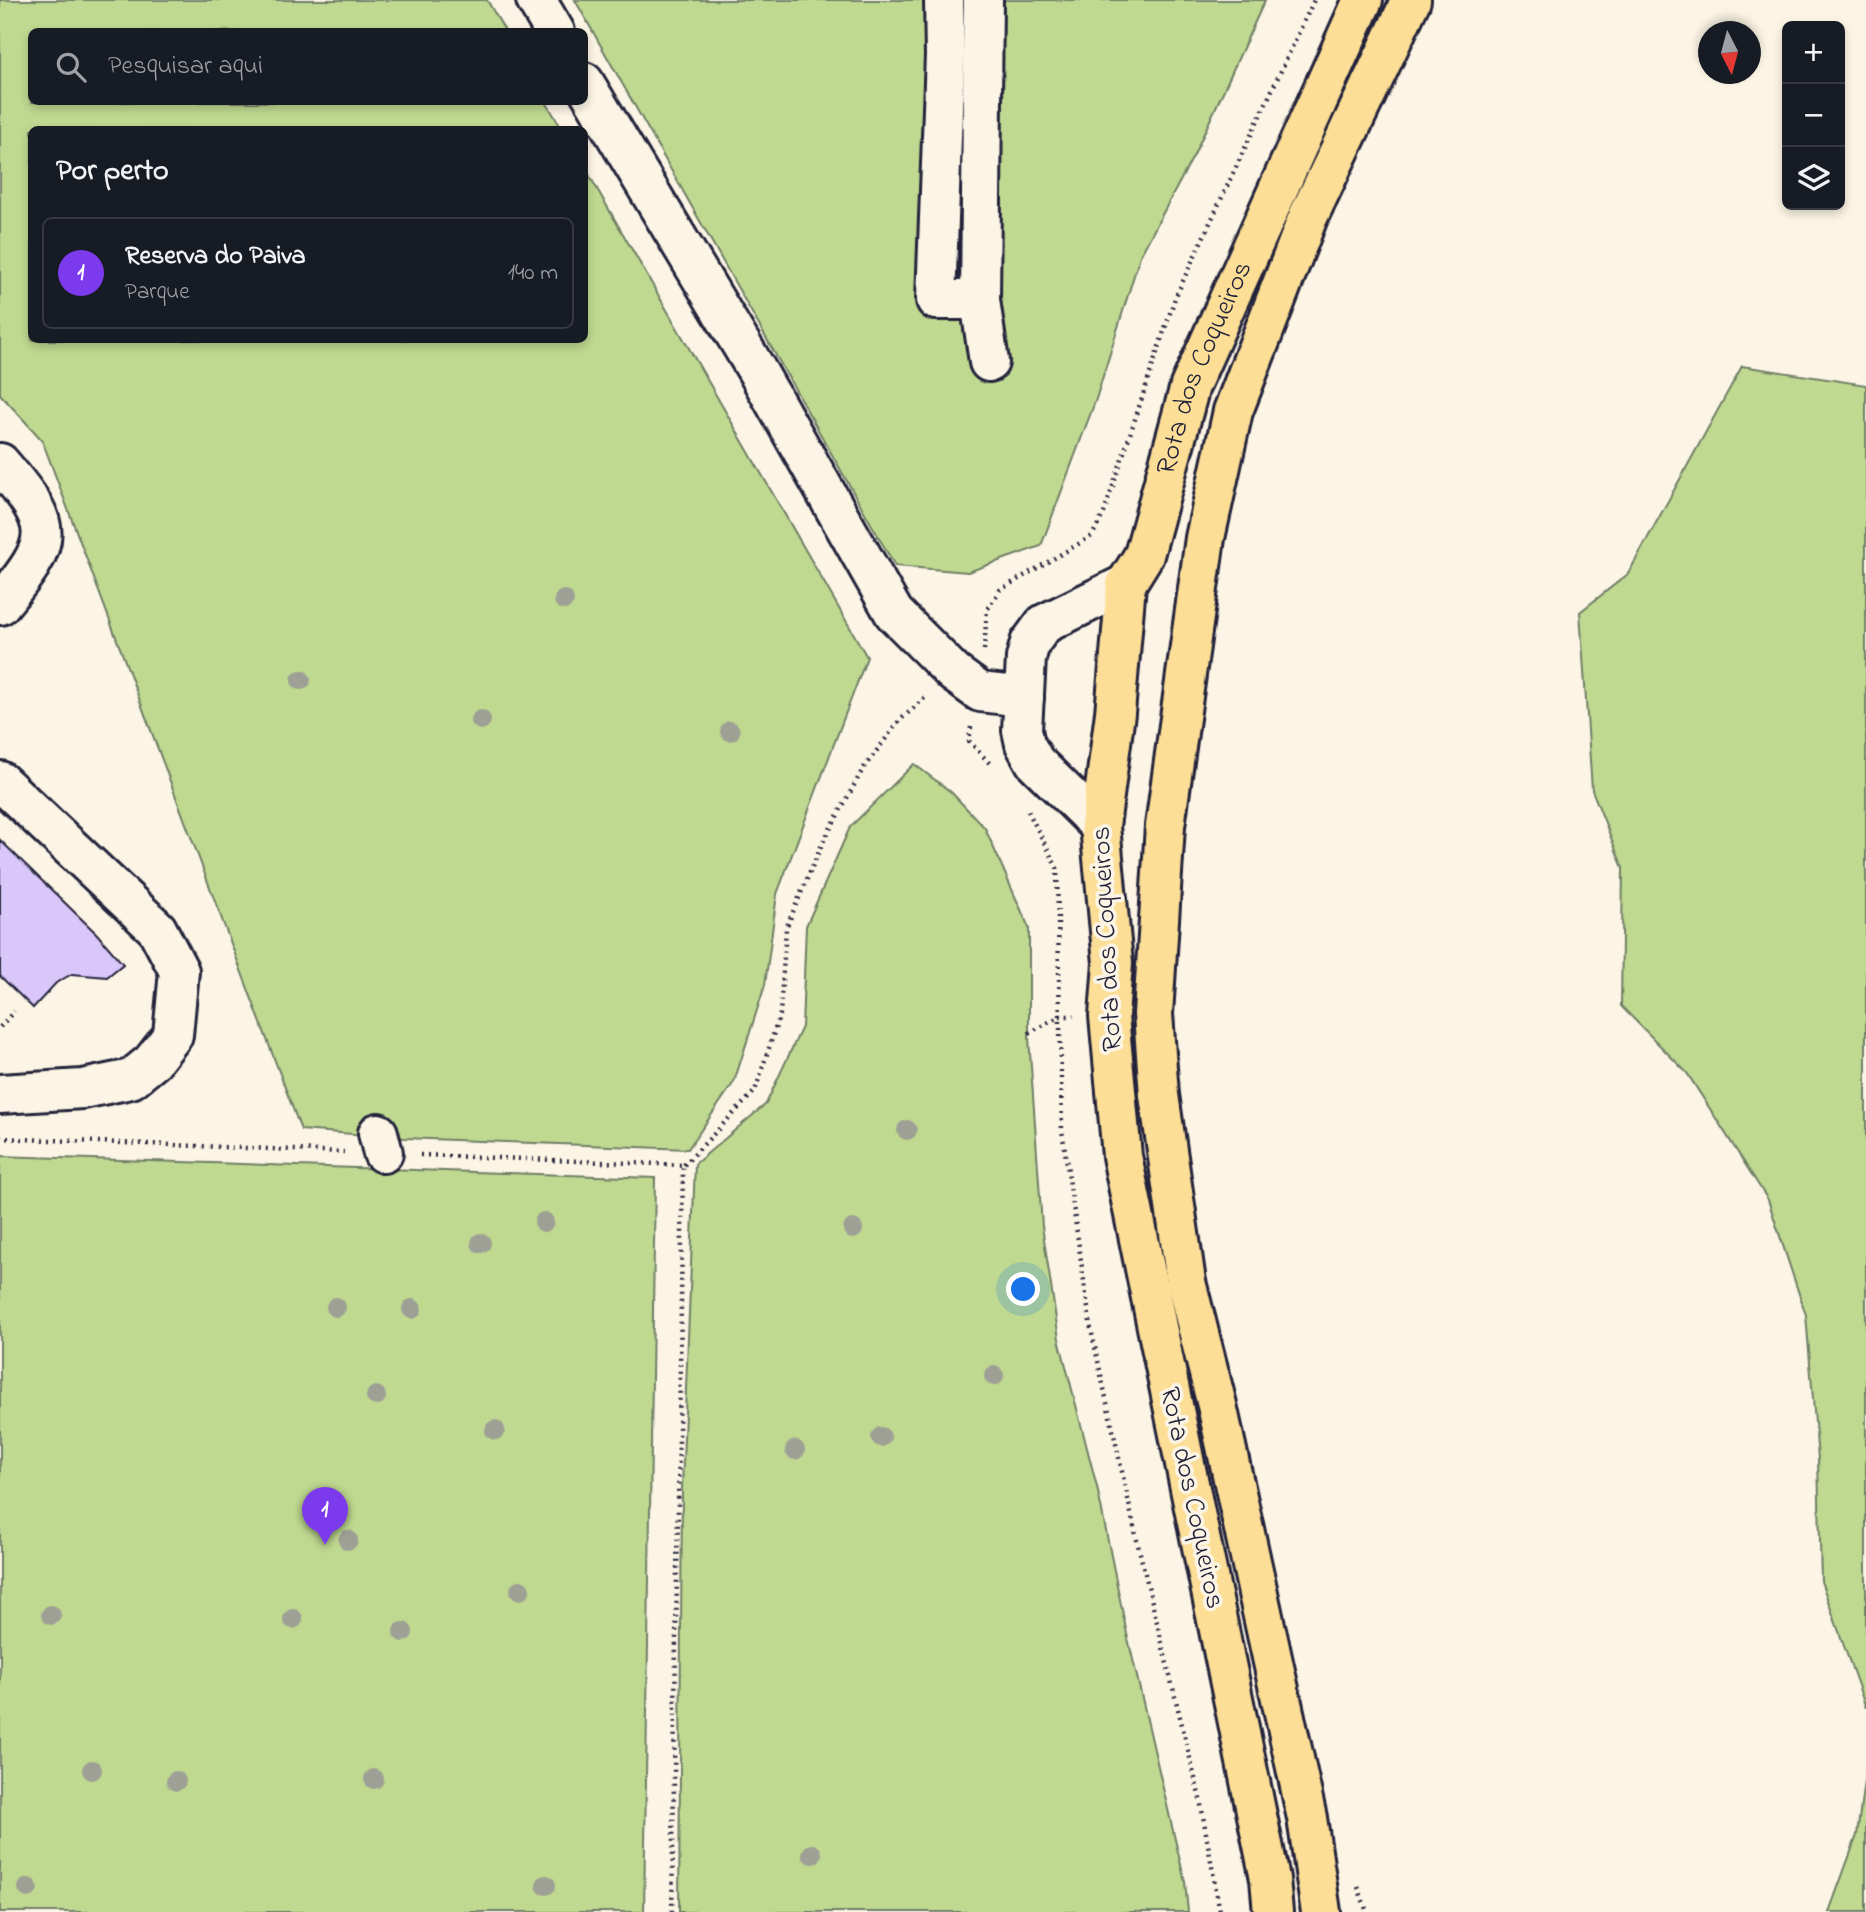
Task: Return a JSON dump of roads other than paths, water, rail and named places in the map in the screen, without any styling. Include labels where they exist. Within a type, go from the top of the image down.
[{"type":"main road","name":"Rota dos Coqueiros","points":[[1273,1912],[1270,1879],[1122,1156],[1109,1016],[1113,963],[1100,826],[1115,713],[1126,584],[1143,555],[1190,386],[1363,0]]},
{"type":"main road","name":"Rota dos Coqueiros","points":[[1321,1912],[1307,1818],[1219,1418],[1186,1282],[1159,1095],[1153,1014],[1165,825],[1205,538],[1233,411],[1308,217],[1410,0]]},
{"type":"street","points":[[536,0],[553,28]]},
{"type":"street","points":[[944,0],[945,55],[936,300],[980,300]]},
{"type":"street","points":[[983,0],[980,300],[989,362]]},
{"type":"street","points":[[945,55],[984,55]]},
{"type":"street","points":[[588,89],[748,357],[894,613],[954,673],[980,692],[1024,697]]},
{"type":"street","points":[[0,463],[31,499],[40,519],[42,548],[25,576],[0,605]]},
{"type":"street","points":[[1100,826],[1035,762],[1025,744],[1022,730],[1026,658],[1030,643],[1044,624],[1126,584]]},
{"type":"street","points":[[0,781],[157,929],[179,971],[173,1035],[152,1062],[131,1079],[83,1089],[0,1094]]},
{"type":"place","name":"Reserva do Paiva","points":[[325,1545]]}]
